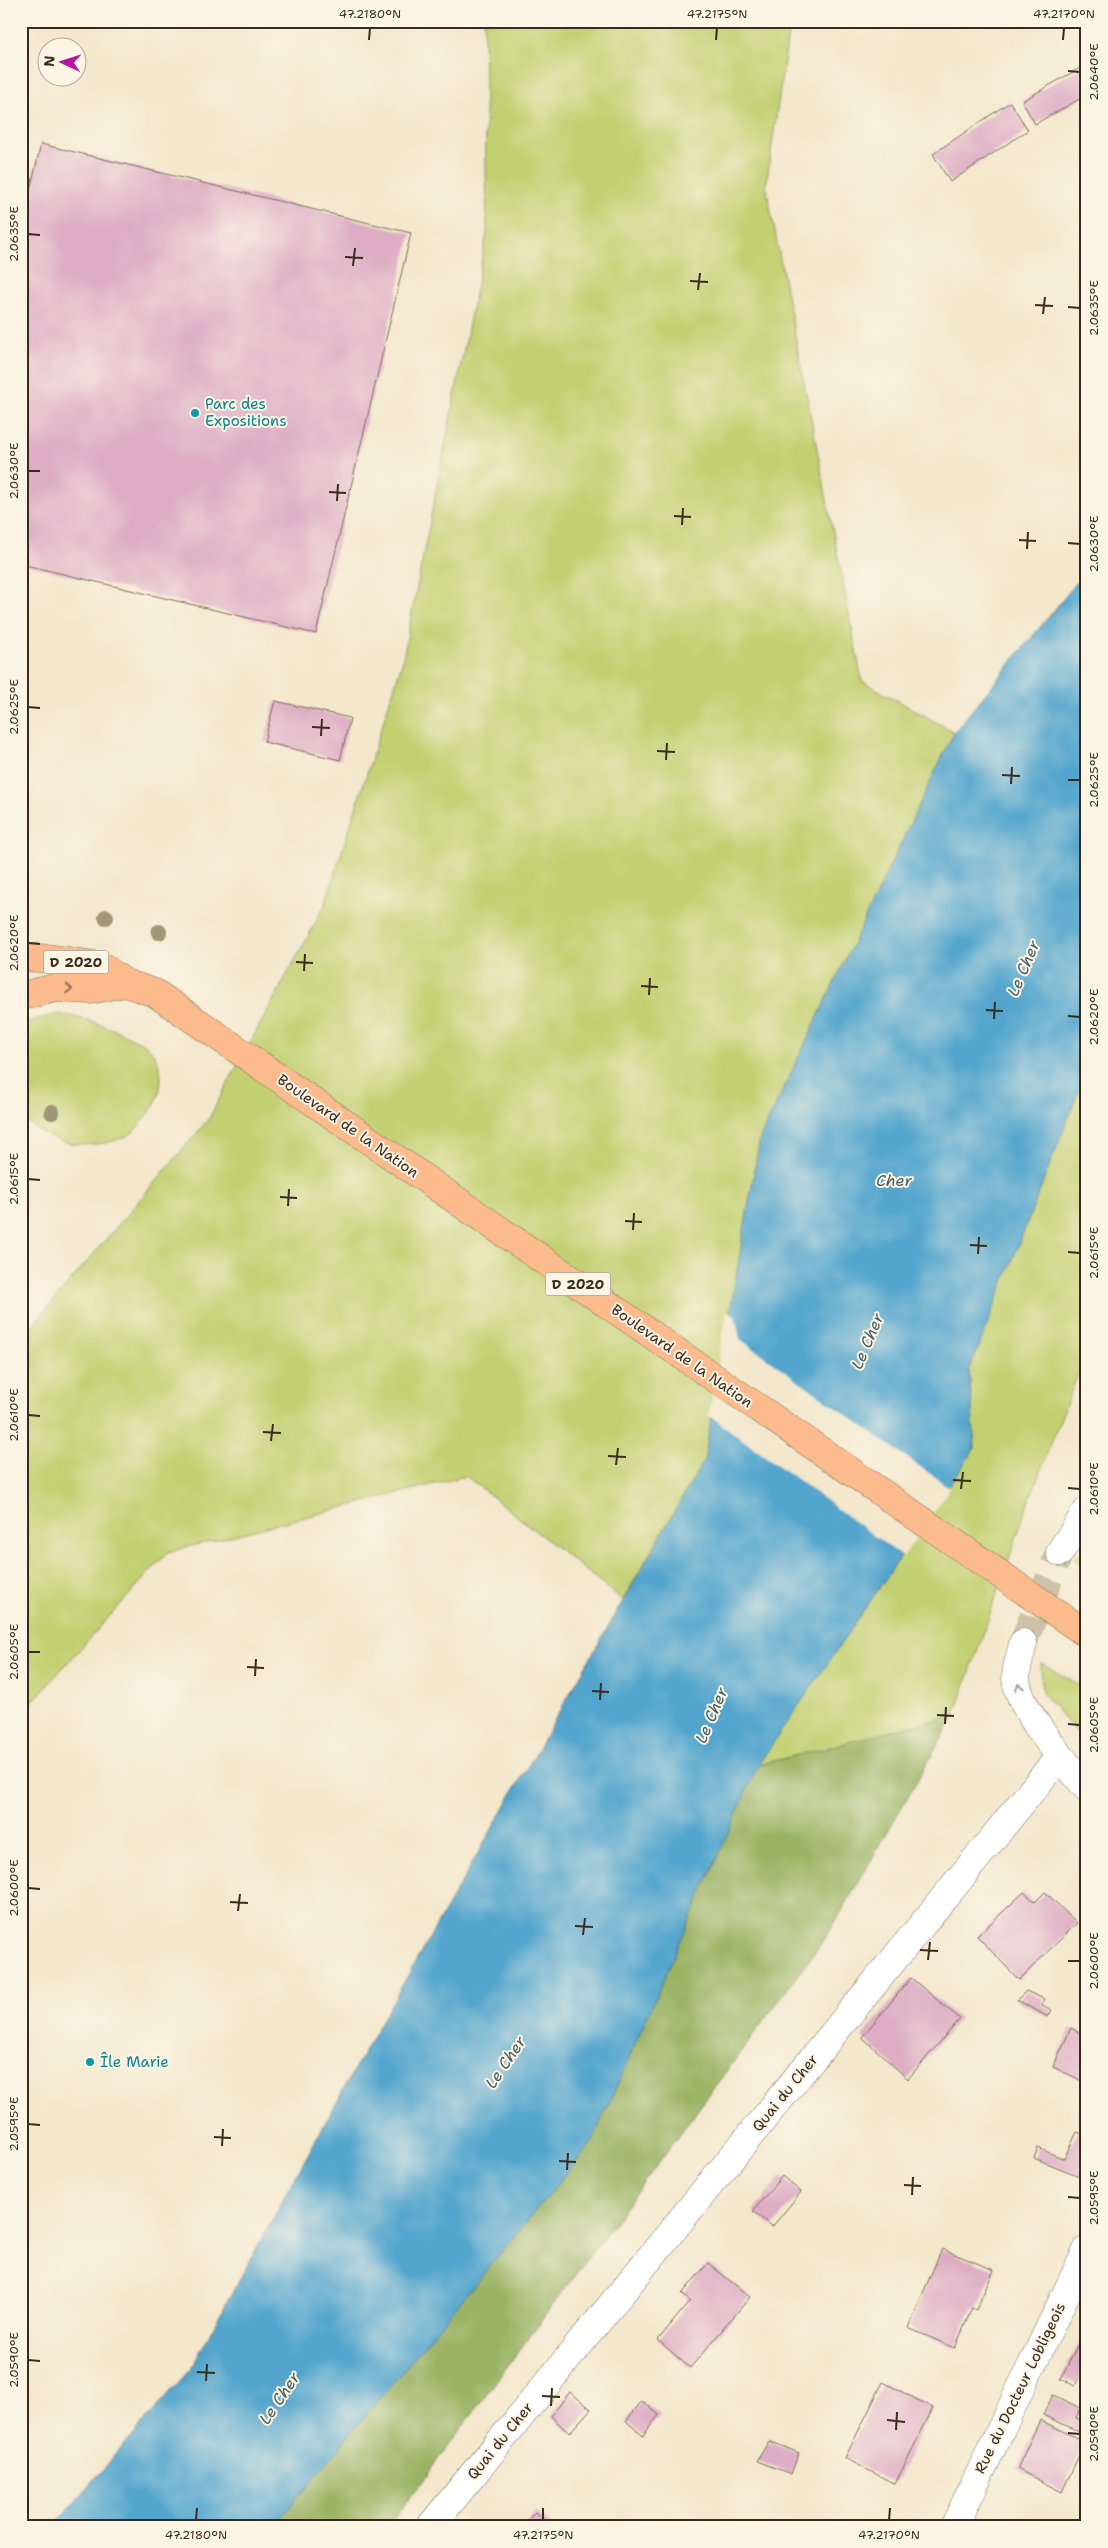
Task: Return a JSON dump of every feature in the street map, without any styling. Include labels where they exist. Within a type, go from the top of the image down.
[{"type":"main road","name":"D 2020","points":[[21,957],[55,959],[101,966],[131,985]]},
{"type":"main road","name":"D 2020","points":[[21,996],[56,988],[90,990],[131,985]]},
{"type":"main road","name":"Boulevard de la Nation","points":[[131,985],[155,994],[193,1019],[1087,1634]]},
{"type":"street","points":[[1060,1552],[1087,1511]]},
{"type":"street","points":[[1023,1643],[1016,1676],[1019,1691],[1026,1708],[1060,1756],[1087,1788]]},
{"type":"street","name":"Quai du Cher","points":[[430,2527],[1060,1756]]},
{"type":"street","name":"Rue du Docteur Lobligeois","points":[[954,2527],[1087,2250]]},
{"type":"green space","points":[[484,21],[790,21],[766,186],[862,681],[954,732],[760,1138],[704,1460],[623,1600],[466,1476],[168,1552],[21,1714],[21,1339],[208,1120],[325,905],[402,663],[487,233]]},
{"type":"green space","points":[[59,1014],[111,1028],[145,1044],[153,1053],[161,1073],[159,1093],[149,1113],[129,1135],[115,1141],[100,1144],[72,1144],[44,1134],[21,1116],[21,1031],[32,1020]]},
{"type":"green space","points":[[1087,1070],[1087,1351],[1031,1495],[955,1715],[758,1765],[975,1448],[969,1371]]},
{"type":"green space","points":[[1087,1548],[1087,1577],[1081,1573],[1082,1565],[1074,1558]]},
{"type":"green space","points":[[1041,1663],[1087,1690],[1087,1744],[1042,1693]]},
{"type":"green space","points":[[955,1715],[829,1933],[388,2527],[273,2527],[591,2144],[758,1765]]},
{"type":"water","name":"Cher","points":[[1087,570],[1087,1070],[969,1371],[975,1448],[758,1765],[591,2144],[273,2527],[53,2527],[191,2368],[366,2048],[704,1460],[760,1138],[954,732]]},
{"type":"pier","points":[[727,1311],[735,1316],[740,1339],[950,1488],[903,1557],[709,1415]]},
{"type":"building","points":[[1087,64],[1087,95],[1035,124],[1022,101]]},
{"type":"building","points":[[1010,102],[1028,130],[950,182],[933,154]]},
{"type":"building","name":"Parc des Expositions","points":[[41,144],[411,233],[316,634],[21,564],[21,228]]},
{"type":"building","points":[[275,701],[350,718],[340,760],[264,742]]},
{"type":"building","points":[[1087,1877],[1087,1894],[1079,1885]]},
{"type":"building","points":[[1024,1892],[1035,1902],[1045,1892],[1077,1923],[1019,1980],[977,1936]]},
{"type":"building","points":[[911,1978],[960,2019],[908,2079],[862,2037]]},
{"type":"building","points":[[1026,1991],[1044,1999],[1042,2005],[1052,2010],[1048,2017],[1017,2000]]},
{"type":"building","points":[[1071,2028],[1087,2037],[1087,2083],[1053,2067]]},
{"type":"building","points":[[1077,2132],[1087,2136],[1087,2179],[1034,2158],[1038,2148],[1064,2159]]},
{"type":"building","points":[[782,2176],[801,2192],[772,2227],[753,2211]]},
{"type":"building","points":[[942,2249],[994,2270],[976,2310],[972,2308],[955,2348],[908,2328]]},
{"type":"building","points":[[708,2263],[750,2297],[690,2368],[658,2340],[690,2301],[682,2294]]},
{"type":"building","points":[[1087,2325],[1087,2379],[1081,2376],[1076,2385],[1061,2379]]},
{"type":"building","points":[[883,2382],[933,2408],[895,2484],[845,2458]]},
{"type":"building","points":[[570,2392],[591,2409],[569,2433],[551,2416]]},
{"type":"building","points":[[1053,2395],[1080,2408],[1076,2418],[1087,2423],[1087,2435],[1043,2415]]},
{"type":"building","points":[[642,2401],[659,2415],[643,2436],[626,2421]]},
{"type":"building","points":[[1040,2420],[1085,2442],[1062,2492],[1017,2469]]},
{"type":"building","points":[[769,2441],[799,2453],[791,2474],[757,2461]]},
{"type":"building","points":[[535,2512],[553,2527],[523,2527]]},
{"type":"building","points":[[883,2522],[892,2527],[881,2527]]},
{"type":"tunnel","points":[[1023,1643],[1060,1552]]},
{"type":"place","name":"Parc des Expositions","points":[[195,413]]},
{"type":"place","name":"Île Marie","points":[[90,2062]]},
{"type":"water label","name":"Le Cher","points":[[1023,968]]},
{"type":"water label","name":"Le Cher","points":[[867,1341]]},
{"type":"water label","name":"Le Cher","points":[[711,1715]]},
{"type":"water label","name":"Le Cher","points":[[505,2062]]},
{"type":"water label","name":"Le Cher","points":[[279,2398]]}]
